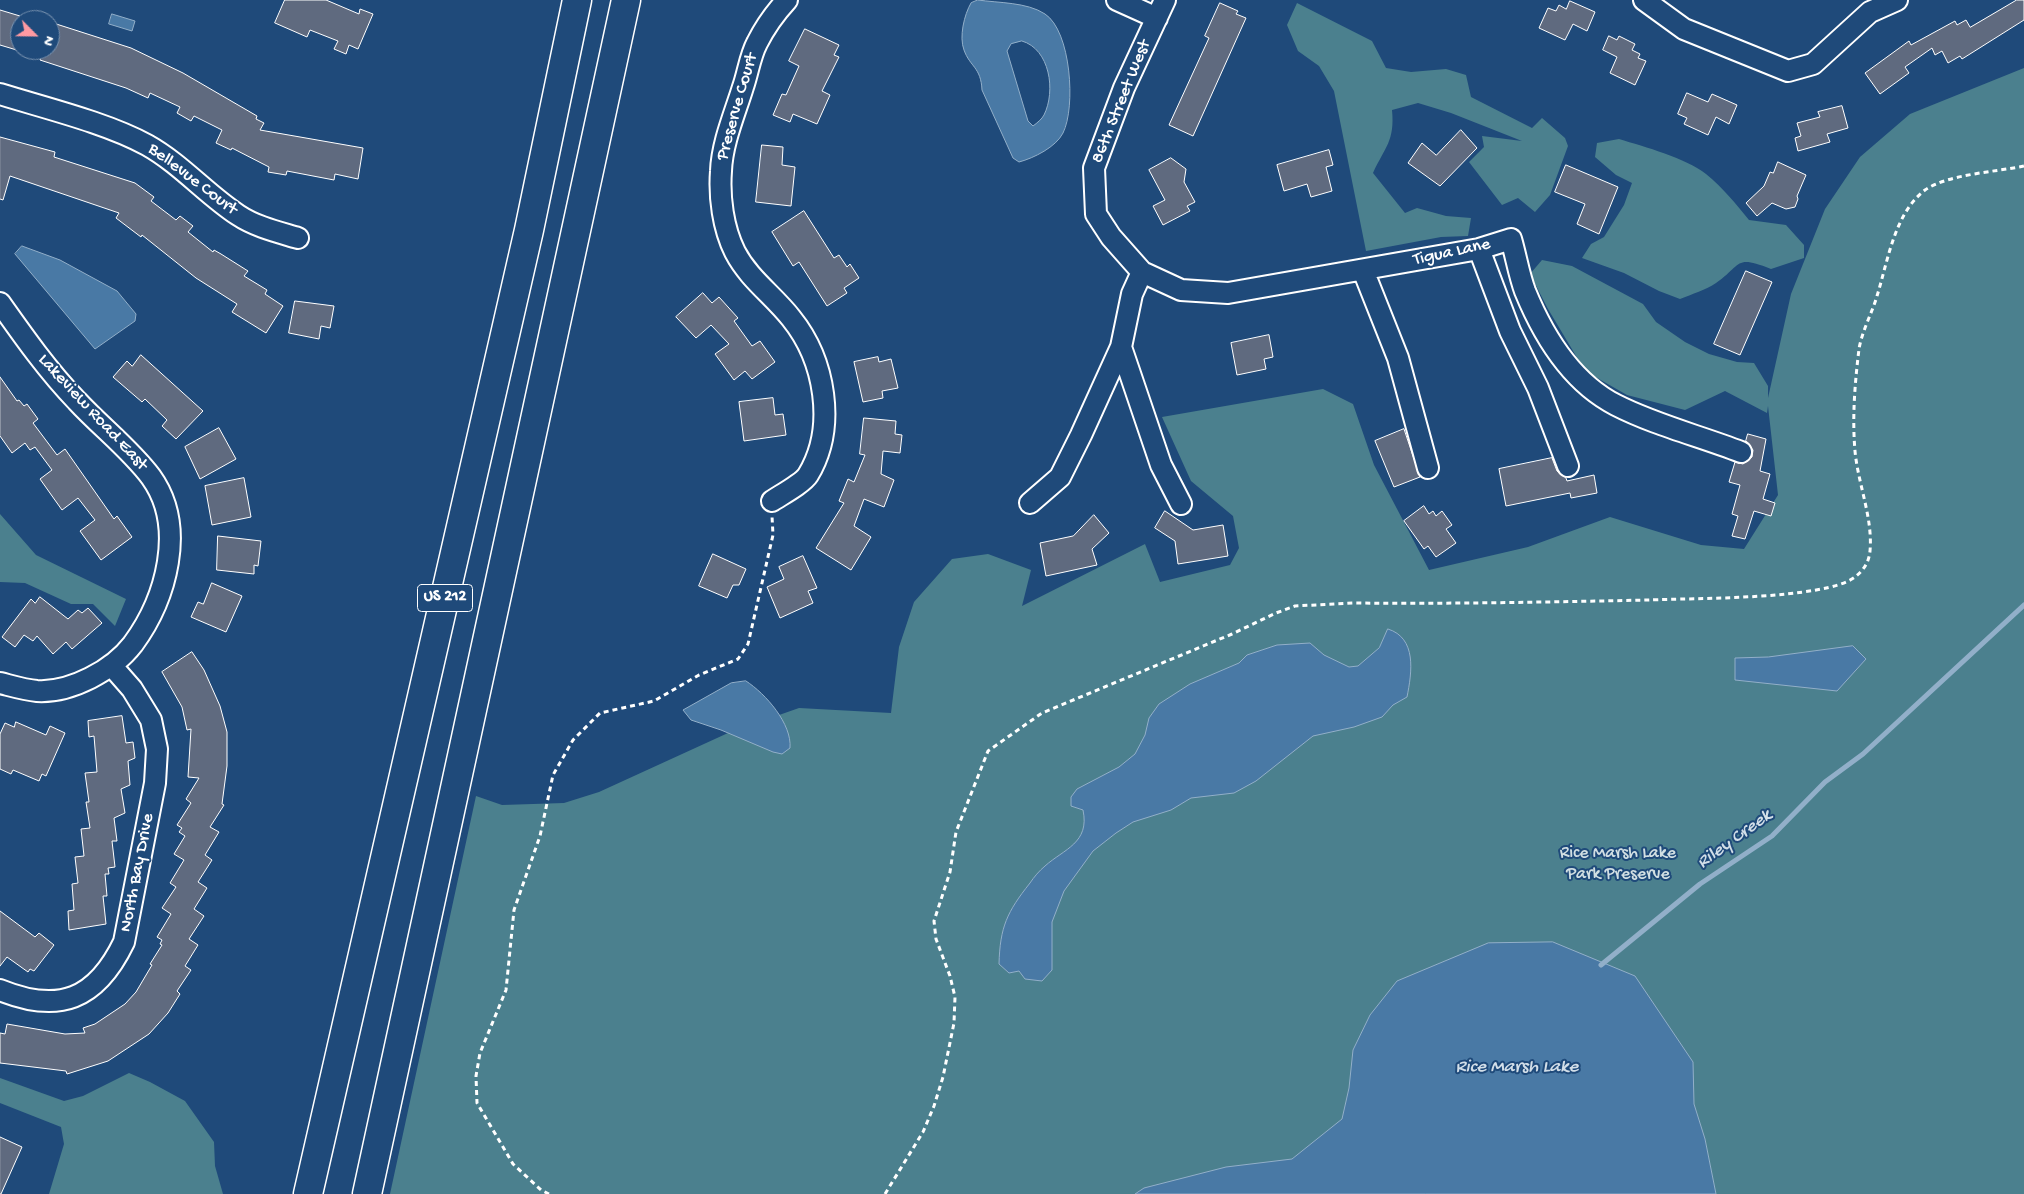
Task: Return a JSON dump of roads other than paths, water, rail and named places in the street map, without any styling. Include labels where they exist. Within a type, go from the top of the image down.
[{"type":"highway","name":"US 212","points":[[308,1194],[529,230],[577,0]]},
{"type":"highway","name":"US 212","points":[[367,1194],[626,0]]},
{"type":"street","name":"Preserve Court","points":[[772,501],[808,476],[821,439],[824,420],[823,390],[816,364],[806,339],[791,318],[756,283],[735,252],[726,227],[721,170],[756,44],[774,14],[787,0]]},
{"type":"street","points":[[1117,0],[1157,18]]},
{"type":"street","name":"86th Street West","points":[[1096,208],[1094,168],[1124,88],[1165,0]]},
{"type":"street","points":[[1649,2],[1684,29],[1788,71],[1813,64],[1870,12],[1897,0]]},
{"type":"street","name":"Bellevue Court","points":[[0,94],[117,132],[148,145],[238,215],[253,223],[298,238]]},
{"type":"street","name":"Tigua Lane","points":[[1096,208],[1096,214],[1111,237],[1142,272],[1182,290],[1228,293],[1479,249],[1511,239],[1525,290],[1554,349],[1584,383],[1614,404],[1643,417],[1741,452]]},
{"type":"street","points":[[1479,249],[1510,331],[1538,388],[1568,466]]},
{"type":"street","points":[[1363,270],[1398,358],[1428,468]]},
{"type":"street","points":[[1030,503],[1060,477],[1120,347],[1132,294],[1142,272]]},
{"type":"street","name":"Lakeview Road East","points":[[0,303],[33,350],[76,401],[136,459],[152,479],[164,501],[169,530],[168,564],[160,593],[143,630],[127,651],[110,665],[85,681],[64,687],[38,691],[0,683]]},
{"type":"street","points":[[1120,347],[1161,465],[1181,504]]},
{"type":"street","name":"North Bay Drive","points":[[0,990],[22,999],[47,1003],[74,997],[95,984],[113,966],[124,942],[155,783],[157,749],[151,720],[132,689],[110,665]]},
{"type":"water","points":[[978,0],[1030,7],[1045,14],[1054,23],[1061,36],[1069,70],[1070,88],[1067,121],[1060,138],[1038,155],[1019,162],[1013,158],[982,90],[980,76],[966,56],[962,39],[963,26],[971,3]],"holes":[[[1022,41],[1031,45],[1044,62],[1050,83],[1048,105],[1044,115],[1033,126],[1028,121],[1007,51],[1011,44]]]},
{"type":"water","points":[[112,14],[135,21],[132,31],[109,24]]},
{"type":"water","points":[[22,246],[60,260],[117,291],[136,314],[135,321],[95,349],[15,254]]},
{"type":"water","points":[[1388,629],[1397,633],[1404,640],[1408,648],[1411,667],[1407,697],[1393,705],[1382,717],[1354,727],[1313,736],[1256,781],[1234,793],[1191,798],[1171,810],[1133,822],[1116,833],[1093,851],[1064,891],[1052,922],[1052,970],[1042,981],[1025,979],[1019,971],[1009,973],[999,964],[1003,930],[1010,912],[1039,872],[1074,844],[1083,830],[1083,810],[1071,806],[1071,797],[1077,789],[1119,767],[1135,754],[1145,735],[1149,718],[1159,704],[1190,684],[1239,663],[1247,655],[1277,645],[1310,643],[1324,655],[1349,667],[1358,666],[1379,648]]},
{"type":"water","points":[[1853,646],[1866,659],[1837,691],[1735,680],[1735,658],[1768,657]]},
{"type":"water","points":[[746,681],[762,694],[776,710],[787,729],[790,748],[782,754],[691,720],[683,710],[731,683]]},
{"type":"water","name":"Rice Marsh Lake","points":[[1553,942],[1635,976],[1693,1062],[1694,1104],[1705,1139],[1716,1194],[1135,1194],[1144,1188],[1226,1167],[1292,1159],[1342,1119],[1349,1088],[1353,1050],[1370,1015],[1397,981],[1488,943]]},
{"type":"waterway","name":"Riley Creek","points":[[1601,965],[1700,884],[1772,836],[1825,782],[1863,754],[2024,605]]},
{"type":"park label","name":"Rice Marsh Lake Park Preserve","points":[[1618,864]]}]
